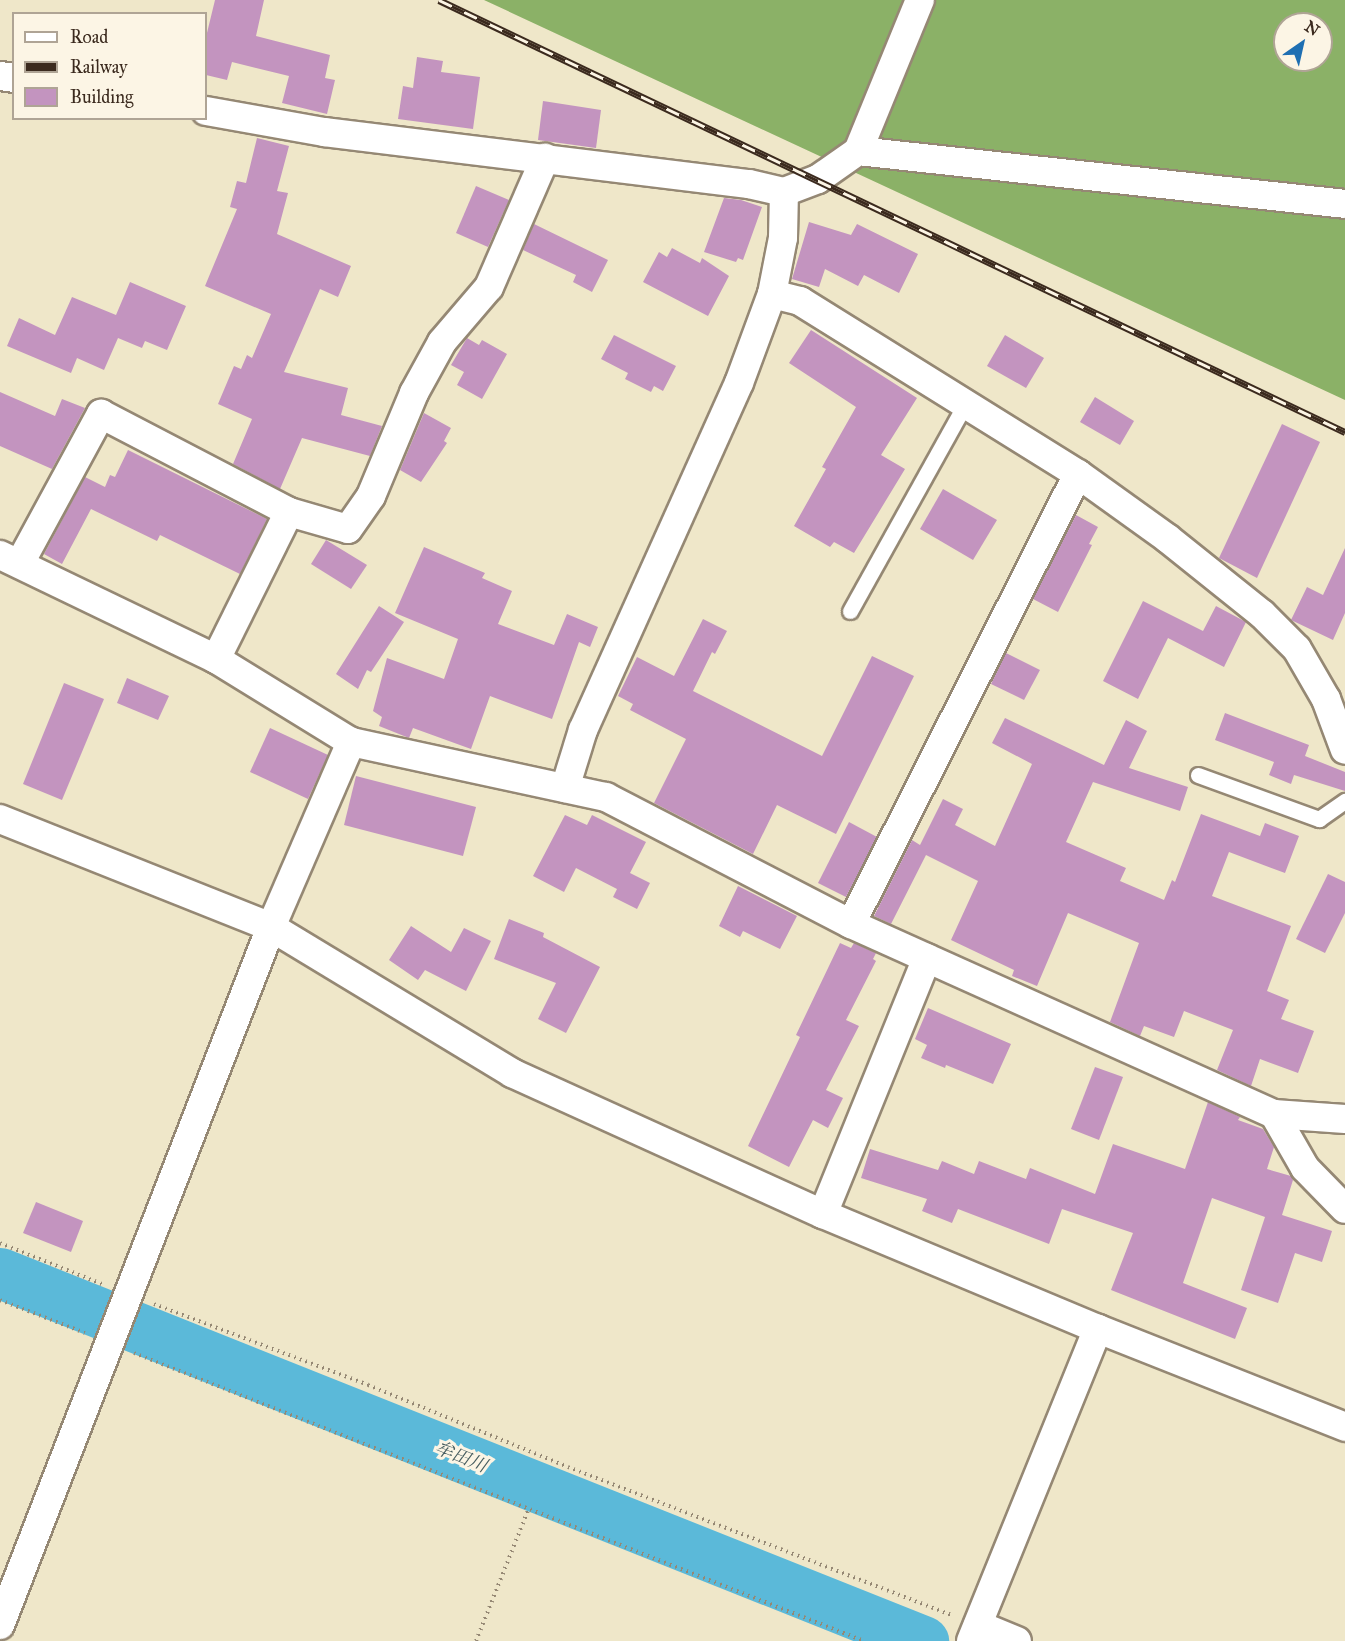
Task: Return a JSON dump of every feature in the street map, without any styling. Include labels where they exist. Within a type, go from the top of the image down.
[{"type":"street","points":[[207,111],[324,132],[750,184],[784,192],[818,179],[858,151],[920,0]]},
{"type":"street","points":[[858,151],[1345,204]]},
{"type":"street","points":[[545,158],[489,287],[442,342],[414,393],[371,495],[348,530],[290,512],[101,414],[10,559],[216,659],[351,742],[606,798],[851,924],[1274,1114],[1345,1119]]},
{"type":"street","points":[[565,788],[583,730],[739,383],[772,294],[783,238],[784,192]]},
{"type":"street","points":[[772,294],[800,301],[1078,474],[1167,538],[1262,614],[1296,649],[1336,700],[1345,750]]},
{"type":"street","points":[[851,924],[1078,474]]},
{"type":"street","points":[[216,659],[290,512]]},
{"type":"street","points":[[0,1625],[129,1298],[271,927],[351,742]]},
{"type":"street","points":[[0,819],[271,927],[512,1073],[823,1214],[1098,1329],[1345,1427]]},
{"type":"street","points":[[823,1214],[927,958]]},
{"type":"street","points":[[1274,1114],[1305,1168],[1345,1209]]},
{"type":"street","points":[[1017,1641],[974,1633],[1098,1329]]},
{"type":"lane","points":[[850,611],[965,404]]},
{"type":"lane","points":[[1198,775],[1318,819],[1345,801]]},
{"type":"path","points":[[0,1243],[129,1298],[368,1385],[974,1633]]},
{"type":"path","points":[[0,1300],[112,1341],[528,1510],[864,1641]]},
{"type":"path","points":[[476,1641],[528,1510]]},
{"type":"green space","points":[[484,0],[1345,0],[1345,400]]},
{"type":"building","points":[[215,0],[264,0],[256,36],[330,55],[325,78],[335,80],[327,114],[282,103],[289,76],[232,62],[227,80],[207,75],[207,33]]},
{"type":"building","points":[[417,57],[443,61],[441,72],[480,77],[473,129],[398,119],[403,86],[413,88]]},
{"type":"building","points":[[543,101],[601,110],[596,148],[538,140]]},
{"type":"building","points":[[257,138],[289,146],[277,191],[288,193],[277,234],[351,266],[338,297],[320,289],[284,372],[348,388],[341,415],[382,426],[370,456],[302,438],[280,489],[233,464],[252,419],[218,404],[234,366],[241,369],[247,355],[252,358],[271,314],[205,286],[237,209],[230,207],[237,181],[246,183]]},
{"type":"building","points":[[476,186],[509,200],[488,247],[456,233]]},
{"type":"building","points":[[724,198],[741,200],[762,207],[743,260],[738,258],[736,262],[704,252]]},
{"type":"building","points":[[809,222],[851,235],[857,224],[918,254],[899,293],[864,275],[858,286],[825,269],[819,287],[792,279]]},
{"type":"building","points":[[534,224],[608,260],[592,292],[573,282],[576,275],[523,250]]},
{"type":"building","points":[[672,248],[700,263],[702,258],[729,276],[708,316],[643,282],[659,252],[667,257]]},
{"type":"building","points":[[130,282],[186,306],[167,350],[145,341],[142,348],[118,338],[104,370],[77,358],[71,373],[7,346],[19,318],[55,335],[72,297],[116,315]]},
{"type":"building","points":[[811,330],[917,398],[881,455],[905,469],[854,553],[834,542],[830,547],[794,526],[826,469],[822,467],[856,407],[789,363]]},
{"type":"building","points":[[614,335],[676,366],[663,391],[654,386],[651,392],[625,379],[628,373],[601,359]]},
{"type":"building","points":[[1005,335],[1044,358],[1026,388],[987,366]]},
{"type":"building","points":[[467,338],[479,345],[482,340],[507,354],[482,399],[457,385],[464,372],[451,365]]},
{"type":"building","points":[[0,392],[55,416],[62,399],[85,408],[52,469],[0,446]]},
{"type":"building","points":[[1095,397],[1134,421],[1120,445],[1080,422]]},
{"type":"building","points":[[424,413],[451,428],[444,441],[447,443],[421,482],[400,470]]},
{"type":"building","points":[[1282,424],[1320,442],[1257,578],[1219,558]]},
{"type":"building","points":[[128,450],[267,519],[240,574],[160,535],[157,541],[91,509],[62,564],[44,554],[85,477],[105,487],[110,475],[115,477]]},
{"type":"building","points":[[943,489],[997,520],[973,560],[920,529]]},
{"type":"building","points":[[1076,515],[1098,527],[1089,544],[1092,545],[1058,612],[1033,599]]},
{"type":"building","points":[[326,540],[367,565],[351,589],[311,564]]},
{"type":"building","points":[[424,547],[485,573],[482,578],[512,591],[498,624],[554,645],[567,614],[598,627],[590,647],[579,642],[552,719],[490,696],[471,749],[413,728],[409,738],[379,726],[382,717],[373,711],[387,658],[444,679],[458,639],[395,613]]},
{"type":"building","points":[[1345,548],[1345,613],[1333,640],[1291,620],[1307,587],[1323,595]]},
{"type":"building","points":[[1143,601],[1203,631],[1216,606],[1246,622],[1224,667],[1168,638],[1138,699],[1103,681]]},
{"type":"building","points":[[379,606],[404,622],[371,672],[367,670],[358,689],[336,674]]},
{"type":"building","points":[[703,619],[727,631],[715,654],[712,652],[693,691],[822,756],[872,656],[914,676],[836,834],[777,805],[753,854],[654,803],[686,739],[630,710],[633,704],[618,696],[637,657],[674,676]]},
{"type":"building","points":[[1006,653],[1040,670],[1024,700],[991,684]]},
{"type":"building","points":[[127,678],[169,696],[158,720],[117,703]]},
{"type":"building","points":[[64,683],[104,699],[62,800],[23,784]]},
{"type":"building","points":[[1225,713],[1309,745],[1305,756],[1345,772],[1345,791],[1294,775],[1291,784],[1269,775],[1274,762],[1215,740]]},
{"type":"building","points":[[1005,718],[1104,765],[1126,720],[1147,731],[1129,768],[1188,787],[1180,811],[1093,782],[1066,842],[1126,868],[1120,881],[1164,900],[1172,880],[1175,882],[1201,814],[1260,836],[1265,823],[1299,836],[1285,873],[1229,852],[1212,896],[1291,926],[1267,991],[1289,1000],[1281,1019],[1314,1031],[1298,1073],[1260,1059],[1251,1086],[1217,1070],[1233,1030],[1184,1011],[1174,1037],[1144,1026],[1140,1036],[1110,1022],[1139,943],[1068,913],[1037,986],[1012,976],[1014,970],[951,940],[978,881],[926,855],[891,924],[874,916],[912,840],[920,845],[943,799],[963,809],[955,825],[995,846],[1032,764],[992,743]]},
{"type":"building","points":[[270,728],[328,755],[308,799],[250,772]]},
{"type":"building","points":[[356,776],[476,807],[463,856],[344,825]]},
{"type":"building","points":[[565,815],[587,825],[592,815],[646,842],[630,873],[650,883],[637,909],[613,897],[617,889],[576,868],[564,892],[533,876]]},
{"type":"building","points":[[849,822],[877,837],[846,897],[818,883]]},
{"type":"building","points":[[1328,874],[1345,882],[1345,913],[1325,953],[1296,939]]},
{"type":"building","points":[[738,886],[797,916],[780,949],[743,931],[740,937],[719,926]]},
{"type":"building","points":[[509,919],[544,933],[543,937],[600,967],[566,1033],[538,1019],[556,983],[494,959]]},
{"type":"building","points":[[411,926],[451,952],[464,928],[491,941],[466,991],[425,970],[418,980],[389,960]]},
{"type":"building","points":[[840,943],[851,948],[854,943],[876,953],[873,959],[876,961],[846,1020],[859,1026],[826,1090],[843,1098],[828,1128],[813,1120],[789,1167],[748,1146],[800,1037],[796,1035]]},
{"type":"building","points":[[928,1008],[1011,1044],[993,1084],[946,1065],[945,1068],[921,1058],[927,1045],[915,1039]]},
{"type":"building","points":[[1095,1067],[1123,1077],[1099,1140],[1071,1129]]},
{"type":"building","points":[[1208,1102],[1240,1117],[1238,1120],[1263,1129],[1274,1147],[1267,1169],[1291,1176],[1293,1180],[1282,1215],[1332,1231],[1322,1262],[1295,1253],[1278,1303],[1241,1290],[1265,1217],[1212,1198],[1183,1283],[1247,1308],[1235,1339],[1111,1290],[1133,1233],[1062,1209],[1049,1244],[958,1209],[952,1223],[922,1211],[927,1199],[861,1178],[870,1149],[938,1170],[942,1161],[974,1174],[979,1161],[1026,1179],[1030,1168],[1095,1194],[1113,1144],[1185,1169]]},
{"type":"building","points":[[36,1202],[83,1221],[71,1252],[23,1233]]},
{"type":"waterway","name":"牟田川","points":[[0,1273],[923,1641]]},
{"type":"railway","points":[[439,0],[1345,432]]}]
